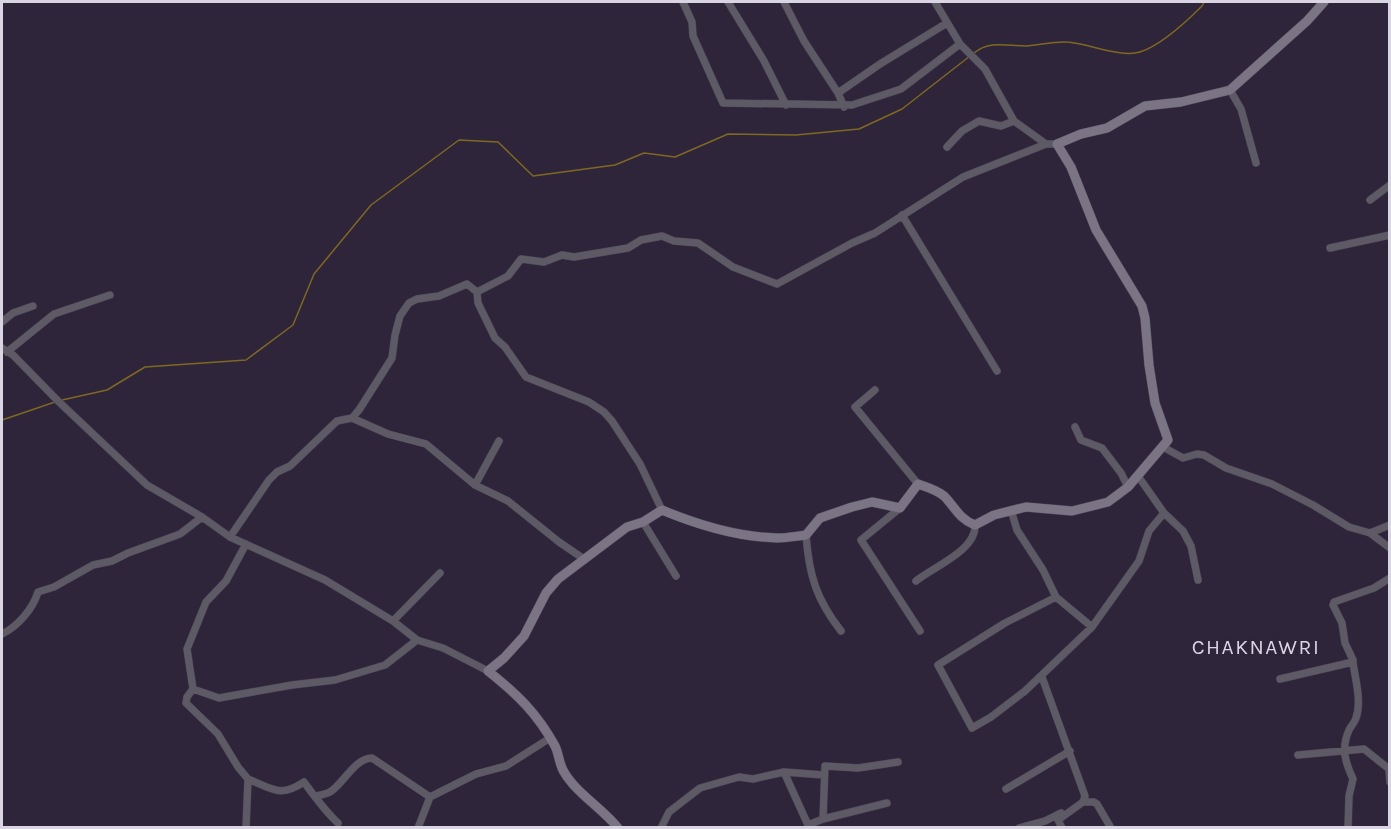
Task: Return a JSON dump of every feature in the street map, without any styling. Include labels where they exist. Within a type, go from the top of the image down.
[{"type":"street","points":[[683,2],[692,22],[693,36],[723,103],[844,106],[901,89],[960,44]]},
{"type":"street","points":[[728,2],[764,61],[786,105]]},
{"type":"street","points":[[783,2],[844,106]]},
{"type":"street","points":[[935,2],[960,44],[985,69],[1014,121],[1046,144]]},
{"type":"street","points":[[477,292],[508,276],[521,259],[544,262],[562,255],[574,257],[628,248],[641,240],[662,236],[674,241],[698,243],[733,267],[777,284],[852,243],[875,234],[963,177],[1046,144],[1057,144],[1081,134],[1107,128],[1145,106],[1181,102],[1230,90],[1292,32],[1307,21],[1324,2]]},
{"type":"street","points":[[838,93],[946,23]]},
{"type":"street","points":[[1230,90],[1241,109],[1256,163]]},
{"type":"street","points":[[947,147],[962,131],[979,121],[1001,126],[1014,121]]},
{"type":"street","points":[[875,390],[855,407],[918,484],[936,491],[964,521],[975,525],[994,515],[1011,510],[1032,507],[1072,511],[1108,502],[1128,487],[1163,447],[1167,437],[1155,403],[1144,311],[1096,230],[1071,167],[1057,144]]},
{"type":"street","points":[[1370,200],[1389,185]]},
{"type":"street","points":[[902,215],[997,371]]},
{"type":"street","points":[[1330,248],[1389,235]]},
{"type":"street","points":[[352,418],[392,358],[395,335],[403,310],[417,299],[439,296],[464,285],[470,285],[477,292],[478,303],[495,338],[505,347],[526,376],[589,402],[604,412],[612,421],[640,464],[662,510],[691,522],[747,535],[778,538],[806,535]]},
{"type":"street","points":[[110,295],[54,314],[4,350],[13,355],[147,485],[230,537],[304,569],[393,621],[417,640],[443,648],[488,671],[524,700],[550,738],[559,755],[563,771],[591,803],[618,828]]},
{"type":"street","points":[[2,322],[13,313],[33,306]]},
{"type":"street","points":[[230,537],[277,472],[290,466],[337,421],[352,418],[388,434],[426,444],[475,485],[508,501],[584,559]]},
{"type":"street","points":[[1076,427],[1081,440],[1102,448],[1128,487]]},
{"type":"street","points":[[475,485],[499,441]]},
{"type":"street","points":[[1163,447],[1183,458],[1197,454],[1209,457],[1226,468],[1272,484],[1313,505],[1348,527],[1370,533],[1389,548]]},
{"type":"street","points":[[1138,476],[1164,513],[1184,531],[1191,546],[1198,580]]},
{"type":"street","points":[[918,484],[900,508],[861,540],[920,631]]},
{"type":"street","points":[[842,631],[827,613],[816,593],[808,564],[806,535],[820,518],[852,507],[872,502],[900,508]]},
{"type":"street","points":[[488,671],[504,658],[524,636],[552,585],[627,527],[643,522],[662,510]]},
{"type":"street","points":[[1011,510],[1017,530],[1038,560],[1056,597],[1092,627]]},
{"type":"street","points":[[1056,597],[1005,623],[938,665],[972,728],[991,717],[1042,677],[1092,627],[1139,561],[1149,531],[1164,513]]},
{"type":"street","points":[[2,634],[15,626],[36,600],[38,592],[54,587],[93,565],[112,561],[180,534],[202,518]]},
{"type":"street","points":[[643,522],[676,576]]},
{"type":"street","points":[[916,581],[959,554],[974,536],[975,525]]},
{"type":"street","points":[[1370,533],[1389,525]]},
{"type":"street","points":[[246,544],[226,581],[206,602],[187,649],[193,689],[186,703],[218,734],[248,779],[279,791],[290,791],[304,782],[316,796],[319,806],[338,823]]},
{"type":"street","points":[[393,621],[440,573]]},
{"type":"street","points":[[1348,828],[1349,796],[1353,779],[1347,769],[1343,751],[1350,728],[1357,717],[1358,695],[1353,662],[1342,623],[1333,604],[1374,588],[1389,578]]},
{"type":"street","points":[[193,689],[219,698],[335,680],[385,665],[417,640]]},
{"type":"street","points":[[1280,679],[1353,662]]},
{"type":"street","points":[[1042,677],[1057,722],[1070,751],[1084,799]]},
{"type":"street","points":[[418,828],[430,797],[476,774],[506,766],[550,738]]},
{"type":"street","points":[[1298,755],[1364,749],[1389,769],[1389,782]]},
{"type":"street","points":[[1006,789],[1070,751]]},
{"type":"street","points":[[316,796],[330,792],[357,764],[368,757],[430,797]]},
{"type":"street","points":[[823,819],[824,767],[827,765],[858,768],[898,762]]},
{"type":"street","points":[[660,828],[669,812],[700,788],[740,777],[753,779],[784,772],[824,775]]},
{"type":"street","points":[[784,772],[809,826],[823,819],[887,803]]},
{"type":"street","points":[[246,828],[248,779]]},
{"type":"street","points":[[1062,828],[1058,820],[1084,799]]},
{"type":"street","points":[[1019,828],[1055,818],[1084,799],[1097,804],[1112,828]]},
{"type":"waterway","points":[[974,53],[992,45],[1026,46],[1062,42],[1113,52],[1140,52],[1157,44],[1173,32],[1204,2]]},
{"type":"waterway","points":[[62,400],[107,390],[145,367],[246,360],[293,325],[314,274],[371,205],[459,140],[498,142],[533,176],[615,165],[644,153],[675,157],[728,134],[796,135],[859,129],[902,109],[970,56]]},
{"type":"waterway","points":[[2,420],[55,402]]},
{"type":"district","name":"CHAKNAWRI","points":[[1256,647]]}]
